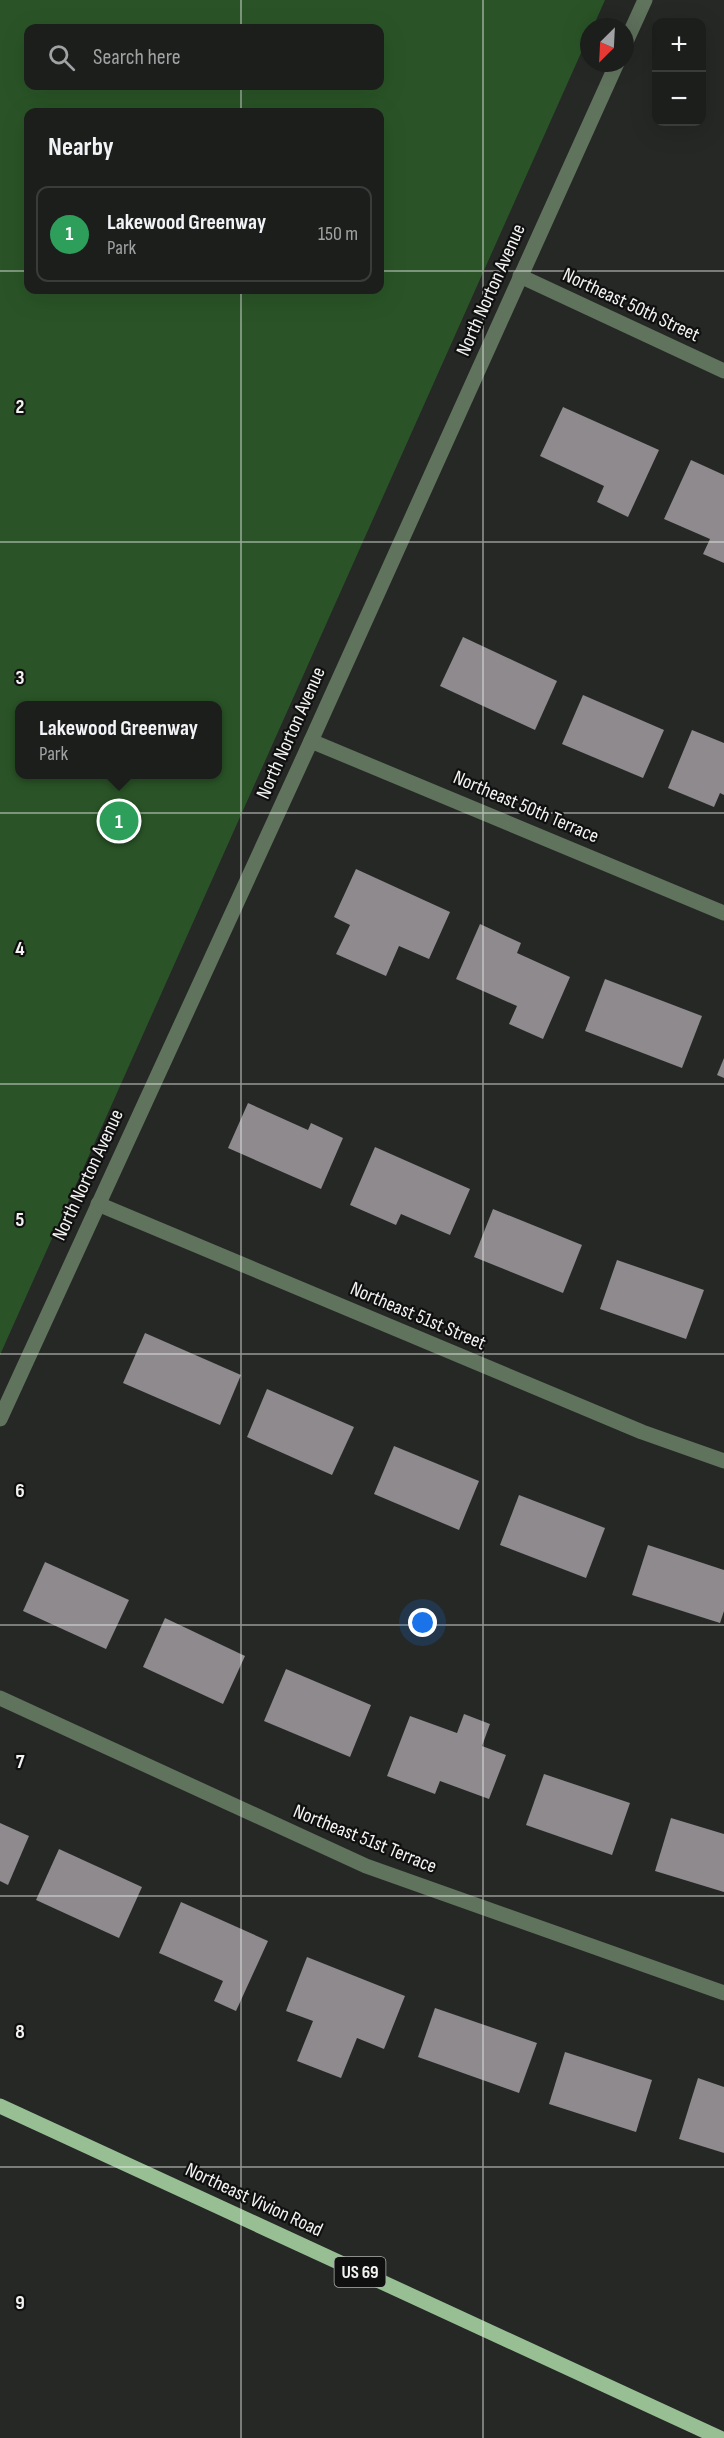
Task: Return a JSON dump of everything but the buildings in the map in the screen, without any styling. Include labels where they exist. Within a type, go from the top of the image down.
[{"type":"main road","name":"Northeast Vivion Road","points":[[0,2106],[720,2438]]},
{"type":"street","points":[[634,24],[645,0]]},
{"type":"street","name":"North Norton Avenue","points":[[0,1419],[311,741],[612,72]]},
{"type":"street","name":"Northeast 50th Street","points":[[520,276],[724,371]]},
{"type":"street","name":"Northeast 50th Terrace","points":[[311,741],[724,913]]},
{"type":"street","name":"Northeast 51st Street","points":[[98,1204],[642,1432],[724,1461]]},
{"type":"street","name":"Northeast 51st Terrace","points":[[0,1698],[366,1866],[724,1993]]},
{"type":"green space","points":[[0,0],[605,0],[597,18],[580,18],[580,55],[0,1355]]},
{"type":"place","name":"Lakewood Greenway","points":[[119,821]]}]
